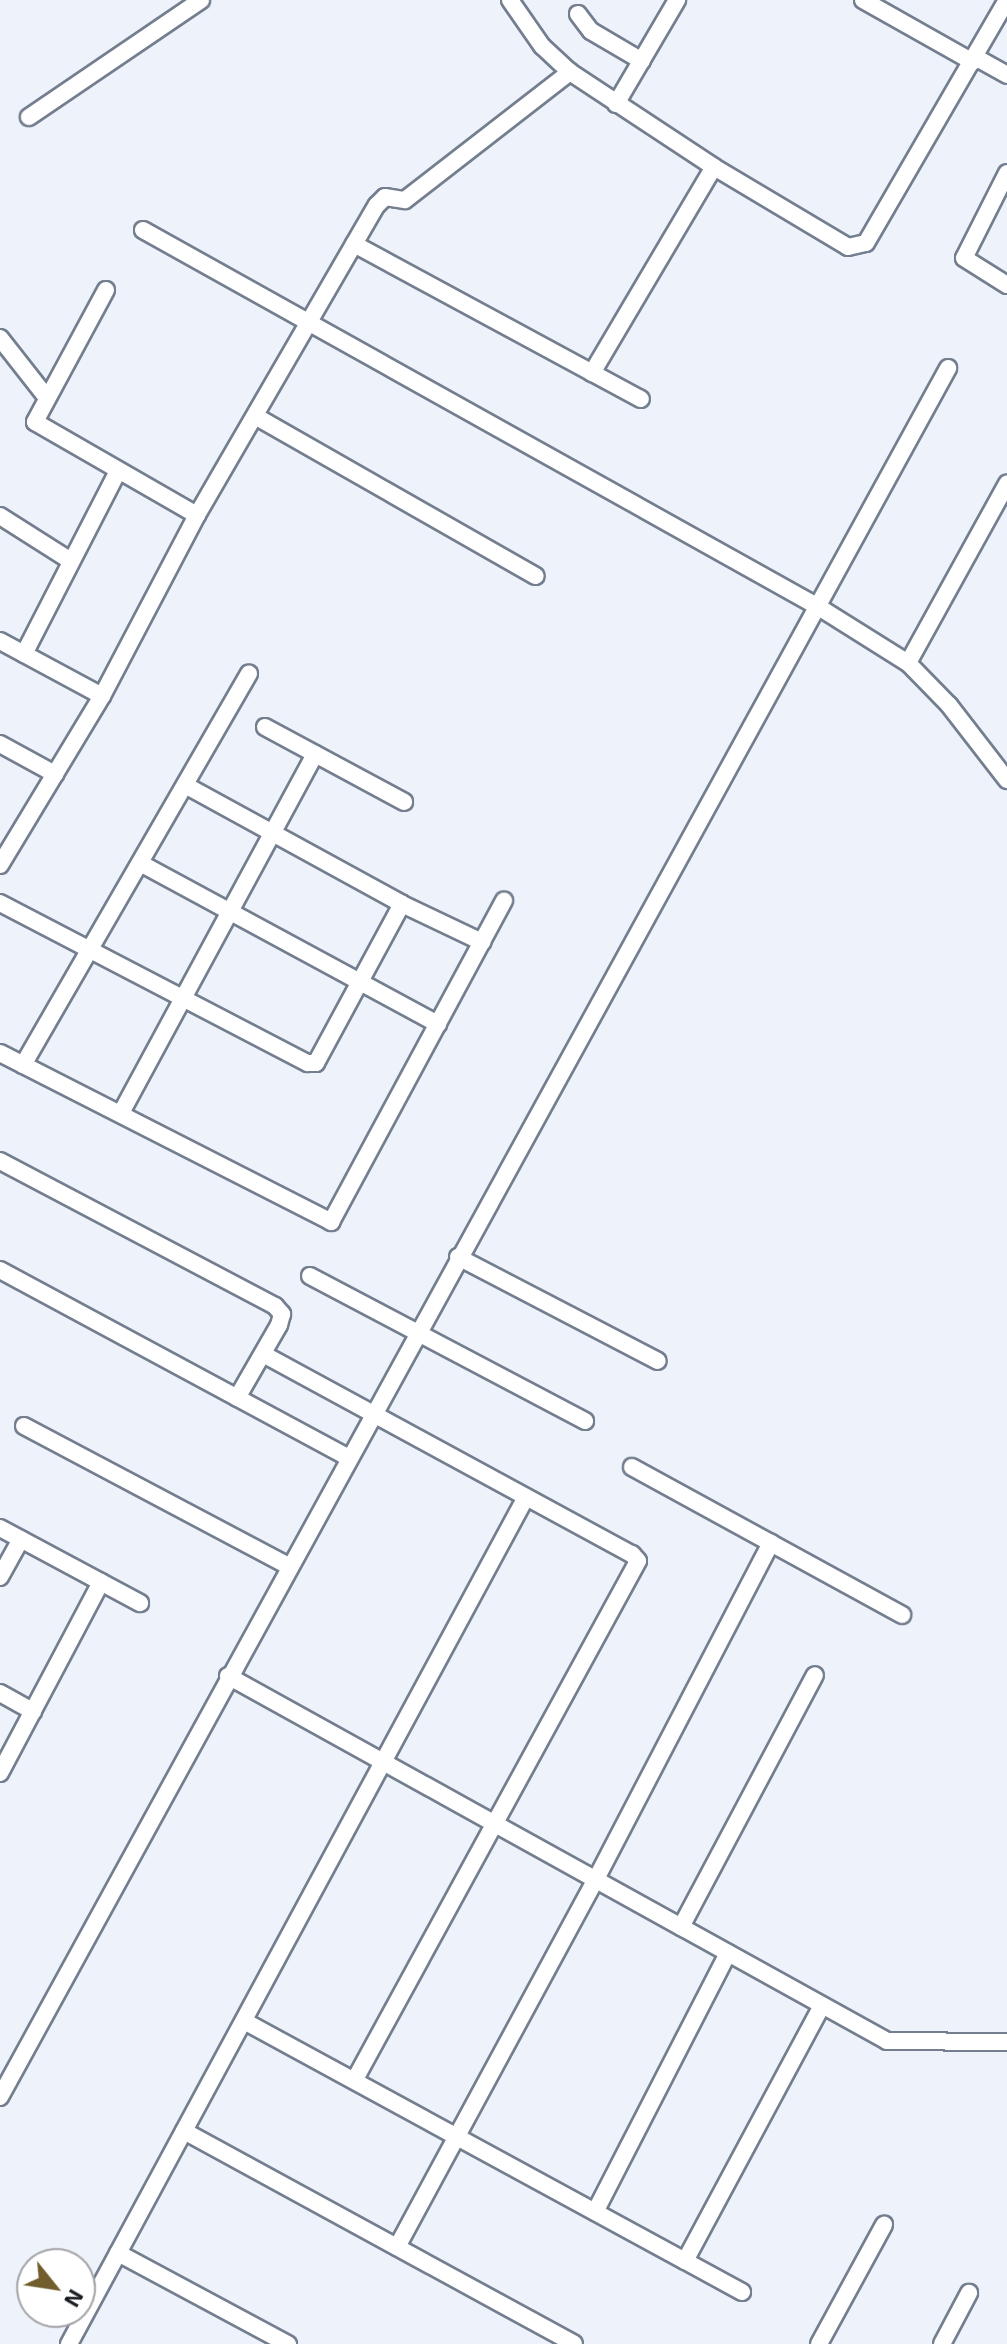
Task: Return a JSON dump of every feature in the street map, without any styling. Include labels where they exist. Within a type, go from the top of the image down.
[{"type":"street","points":[[29,117],[201,0]]},
{"type":"street","points":[[510,0],[542,46],[570,72],[714,167],[848,247],[866,243],[1007,0]]},
{"type":"street","points":[[616,104],[677,0]]},
{"type":"street","points":[[863,0],[1007,75]]},
{"type":"street","points":[[578,14],[591,31],[642,61]]},
{"type":"street","points":[[0,865],[102,696],[197,515],[307,324],[385,197],[405,200],[570,72]]},
{"type":"street","points":[[592,373],[714,167]]},
{"type":"street","points":[[1007,173],[964,258],[1007,285]]},
{"type":"street","points":[[143,230],[817,606],[908,663],[949,705],[1007,780]]},
{"type":"street","points":[[354,244],[641,399]]},
{"type":"street","points":[[106,290],[35,422],[197,515]]},
{"type":"street","points":[[0,338],[47,398]]},
{"type":"street","points":[[0,2097],[288,1566],[948,368]]},
{"type":"street","points":[[255,416],[536,576]]},
{"type":"street","points":[[24,654],[118,471]]},
{"type":"street","points":[[908,663],[1007,484]]},
{"type":"street","points":[[0,516],[71,561]]},
{"type":"street","points":[[0,641],[102,696]]},
{"type":"street","points":[[23,1065],[249,674]]},
{"type":"street","points":[[265,727],[404,802]]},
{"type":"street","points":[[0,744],[55,774]]},
{"type":"street","points":[[121,1113],[315,754]]},
{"type":"street","points":[[185,785],[402,904],[482,942]]},
{"type":"street","points":[[140,863],[438,1024]]},
{"type":"street","points":[[0,1053],[331,1222],[504,901]]},
{"type":"street","points":[[0,903],[308,1063],[316,1063],[402,904]]},
{"type":"street","points":[[0,1161],[275,1306],[282,1314],[279,1325],[237,1398]]},
{"type":"street","points":[[458,1257],[658,1361]]},
{"type":"street","points":[[0,1270],[348,1457]]},
{"type":"street","points":[[310,1276],[585,1421]]},
{"type":"street","points":[[263,1354],[632,1554],[638,1561],[354,2081]]},
{"type":"street","points":[[24,1426],[288,1566]]},
{"type":"street","points":[[632,1467],[902,1615]]},
{"type":"street","points":[[69,2344],[526,1497]]},
{"type":"street","points":[[0,1528],[140,1603]]},
{"type":"street","points":[[0,1577],[21,1539]]},
{"type":"street","points":[[397,2247],[596,1879],[771,1543]]},
{"type":"street","points":[[0,1773],[101,1582]]},
{"type":"street","points":[[681,1927],[815,1675]]},
{"type":"street","points":[[228,1676],[887,2041],[1007,2042]]},
{"type":"street","points":[[0,1693],[33,1711]]},
{"type":"street","points":[[595,2212],[728,1953]]},
{"type":"street","points":[[685,2261],[822,2005]]},
{"type":"street","points":[[244,2021],[742,2292]]},
{"type":"street","points":[[184,2131],[574,2344]]},
{"type":"street","points":[[819,2344],[884,2225]]},
{"type":"street","points":[[118,2253],[288,2344]]},
{"type":"street","points":[[942,2344],[969,2293]]}]
